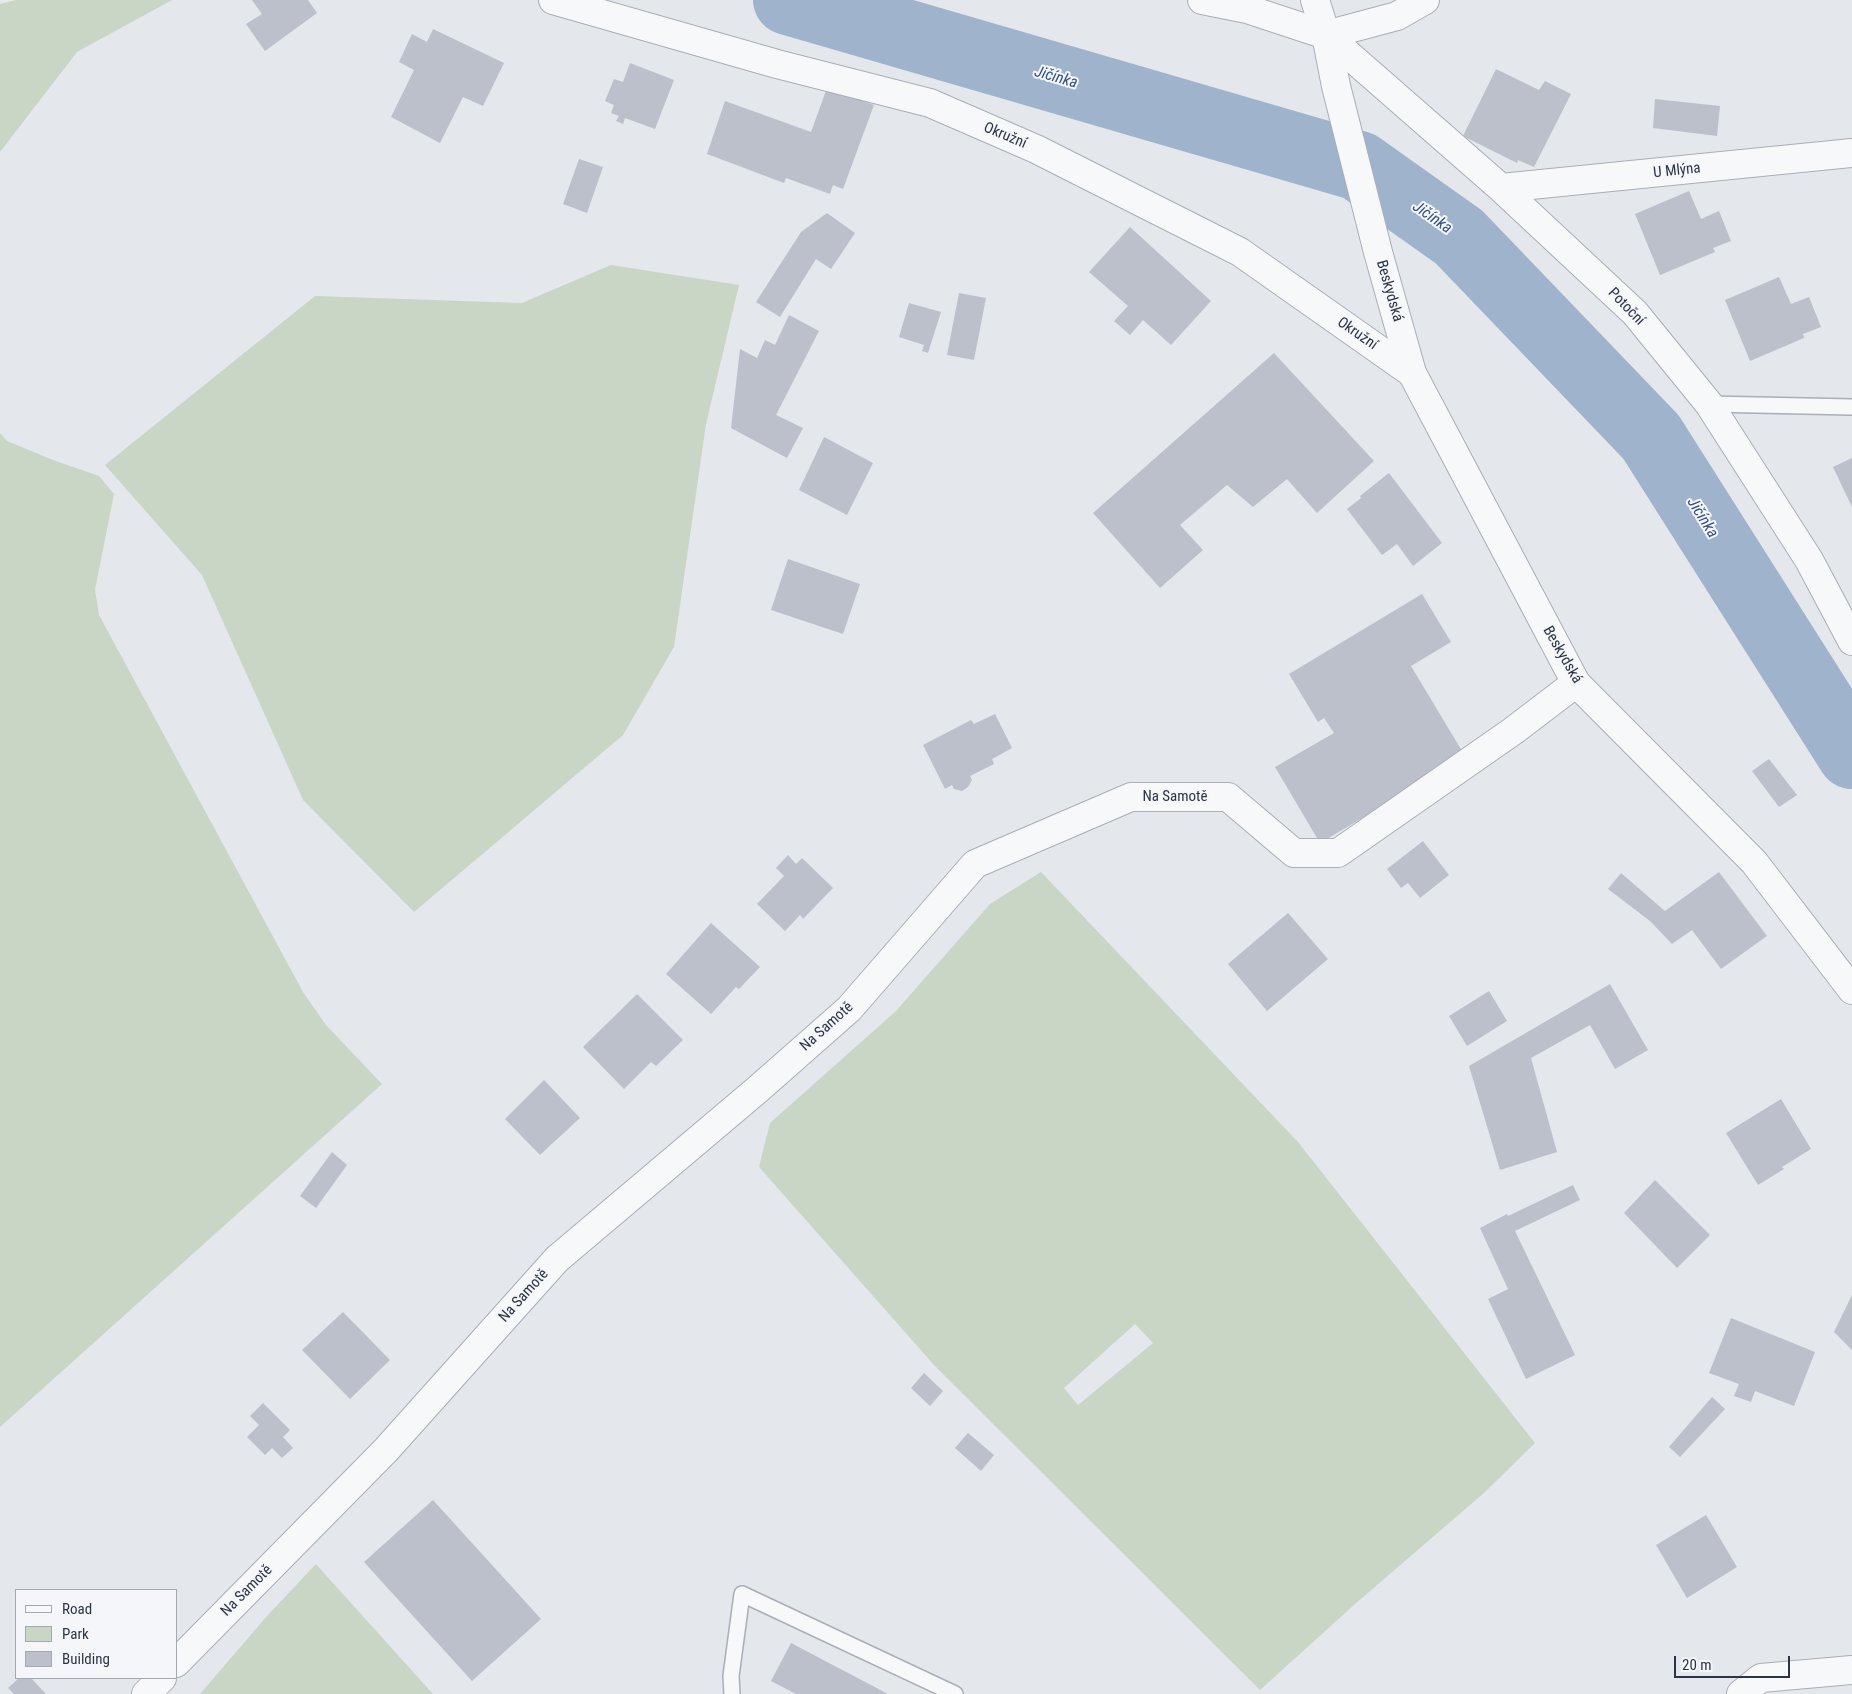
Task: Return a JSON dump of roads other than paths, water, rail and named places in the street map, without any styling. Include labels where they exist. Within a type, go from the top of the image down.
[{"type":"street","name":"Okružní","points":[[554,0],[777,64],[930,103],[1018,142],[1240,252],[1412,373]]},
{"type":"street","points":[[1202,0],[1247,9],[1326,35],[1397,16],[1425,0]]},
{"type":"street","points":[[1315,0],[1326,35]]},
{"type":"street","name":"Beskydská","points":[[1326,35],[1336,86],[1378,252],[1412,373],[1576,683],[1754,862],[1852,990]]},
{"type":"street","name":"Potoční","points":[[1326,35],[1502,188],[1634,313],[1710,404],[1809,560],[1852,641]]},
{"type":"street","name":"U Mlýna","points":[[1502,188],[1852,153]]},
{"type":"street","name":"Na Samotě","points":[[178,1661],[386,1450],[557,1259],[757,1090],[849,1009],[975,864],[1130,797],[1228,797],[1294,853],[1338,853],[1513,731],[1576,683]]},
{"type":"street","points":[[1741,1694],[1761,1678],[1852,1670]]},
{"type":"street","points":[[146,1694],[161,1679]]},
{"type":"lane","points":[[1710,404],[1852,407]]},
{"type":"lane","points":[[732,1694],[730,1676],[742,1594],[955,1694]]},
{"type":"waterway","name":"Jičínka","points":[[788,0],[1359,166],[1459,237],[1651,437],[1852,754]]}]
